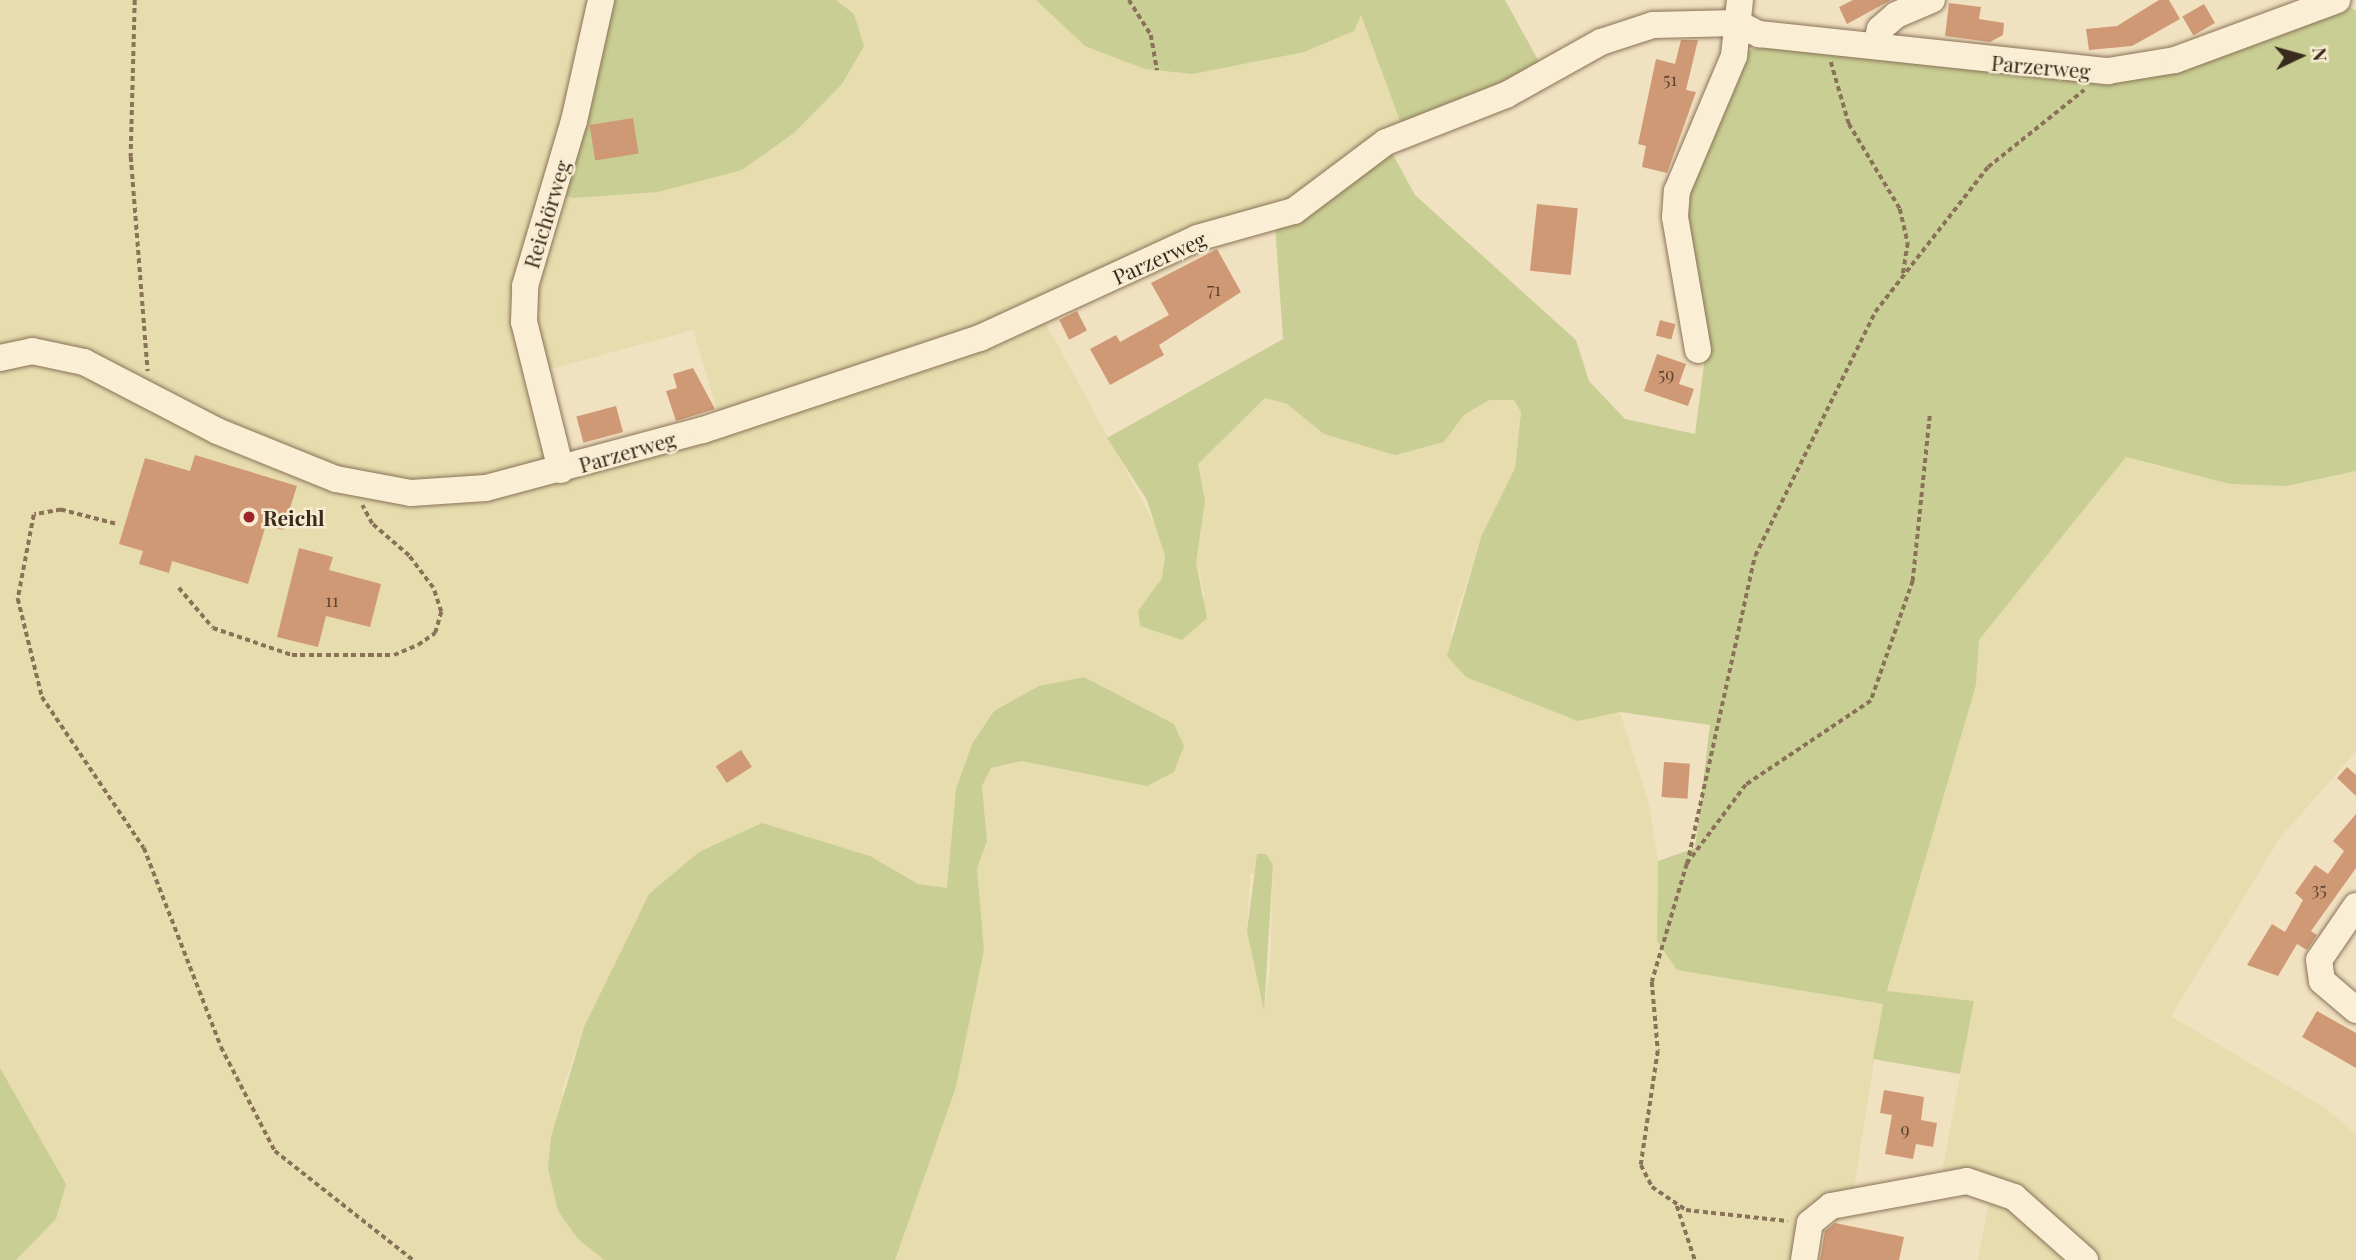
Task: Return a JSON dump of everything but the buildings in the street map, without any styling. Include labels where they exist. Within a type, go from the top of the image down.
[{"type":"street","name":"Reichörweg","points":[[561,470],[524,322],[525,286],[574,121],[601,0]]},
{"type":"street","points":[[1877,46],[1880,29],[1896,15],[1933,0]]},
{"type":"street","name":"Parzerweg","points":[[0,358],[58,353],[142,396],[280,458],[361,485],[447,492],[561,470],[916,362],[1039,313],[1197,238],[1294,211],[1386,142],[1506,95],[1601,42],[1666,23],[1739,12],[1759,34],[2108,71],[2175,60],[2337,0]]},
{"type":"street","points":[[1698,349],[1675,217],[1677,191],[1734,56],[1739,12]]},
{"type":"street","points":[[2356,906],[2319,960],[2322,981],[2356,1010]]},
{"type":"street","points":[[1804,1260],[1810,1223],[1832,1206],[1967,1181],[2014,1197],[2085,1260]]},
{"type":"path","points":[[135,0],[131,157],[148,349],[142,396]]},
{"type":"path","points":[[1129,0],[1151,36],[1157,70]]},
{"type":"path","points":[[1828,41],[1849,124],[1900,209],[1908,243],[1903,276]]},
{"type":"path","points":[[1810,1223],[1677,1206],[1652,1187],[1641,1165],[1658,1051],[1652,982],[1686,864],[1755,556],[1875,312],[1988,167],[2108,71]]},
{"type":"path","points":[[1686,864],[1746,785],[1871,701],[1913,582],[1930,415]]},
{"type":"path","points":[[180,588],[213,628],[292,655],[394,654],[418,645],[435,633],[441,612],[433,588],[409,556],[372,524],[361,485]]},
{"type":"path","points":[[115,524],[61,510],[34,515],[18,599],[42,697],[144,848],[221,1047],[275,1151],[413,1260]]},
{"type":"path","points":[[1677,1206],[1695,1260]]},
{"type":"shaded area","points":[[0,0],[596,0],[528,248],[547,460],[476,483],[363,481],[131,380],[0,351]]},
{"type":"shaded area","points":[[836,0],[1036,0],[1085,46],[1361,14],[1403,129],[1330,181],[1036,308],[720,420],[693,330],[540,372],[531,332],[535,260],[557,193],[742,170],[794,133],[842,84],[854,15]]},
{"type":"shaded area","points":[[1043,318],[1157,528],[1165,556],[1162,578],[1138,612],[1205,597],[1196,563],[1205,501],[1198,464],[1265,398],[1287,404],[1324,434],[1444,442],[1464,415],[1489,400],[1514,400],[1521,412],[1515,468],[1481,537],[1450,634],[1578,721],[1620,712],[1649,804],[1658,861],[1657,941],[1677,970],[1883,1004],[1853,1195],[1826,1204],[1798,1260],[895,1260],[956,1087],[984,950],[977,869],[987,841],[982,786],[991,768],[1021,761],[1094,776],[1143,708],[1084,678],[994,711],[972,744],[956,789],[948,889],[918,884],[870,856],[649,894],[584,1027],[562,1090],[578,1238],[604,1260],[16,1260],[56,1219],[30,1124],[0,1068],[0,364],[47,359],[191,425],[447,499]],"holes":[[[1273,865],[1270,970],[1264,1009],[1247,931],[1250,875]]]},
{"type":"shaded area","points":[[2126,457],[2166,469],[2287,486],[2356,471],[2356,751],[2280,838],[2171,1016],[2325,1108],[2356,1134],[2356,1260],[2094,1260],[2049,1220],[1941,1178],[1974,1001],[1887,992],[1976,685],[1979,640]]},
{"type":"shaded area","points":[[1991,1193],[2078,1260],[1978,1260]]},
{"type":"green space","points":[[605,0],[836,0],[854,14],[864,46],[842,84],[794,133],[742,170],[658,192],[573,198],[558,193]]},
{"type":"green space","points":[[1036,0],[1505,0],[1543,69],[1403,129],[1361,15],[1354,31],[1304,52],[1193,74],[1145,69],[1085,46]]},
{"type":"green space","points":[[2347,5],[2356,11],[2356,471],[2287,486],[2230,484],[2126,457],[1979,640],[1976,685],[1887,991],[1974,1001],[1960,1074],[1873,1059],[1883,1004],[1677,970],[1657,941],[1658,861],[1695,848],[1710,725],[1620,712],[1578,721],[1466,677],[1447,656],[1481,537],[1515,468],[1521,412],[1514,400],[1489,400],[1464,415],[1444,442],[1395,455],[1324,434],[1287,404],[1265,398],[1198,464],[1205,501],[1196,563],[1207,618],[1182,640],[1140,626],[1138,611],[1162,578],[1165,556],[1147,500],[1107,438],[1283,339],[1275,225],[1389,147],[1415,195],[1576,340],[1589,381],[1625,419],[1695,434],[1708,333],[1684,200],[1742,55],[1766,41],[2094,78]]},
{"type":"green space","points":[[1084,677],[1174,724],[1184,746],[1174,772],[1147,786],[1021,761],[991,768],[982,786],[987,841],[977,869],[984,950],[956,1087],[895,1260],[604,1260],[578,1239],[558,1211],[548,1168],[551,1137],[584,1027],[649,894],[699,852],[762,823],[870,856],[918,884],[947,888],[956,789],[972,744],[994,711],[1039,686]]},
{"type":"green space","points":[[1257,854],[1266,854],[1273,865],[1264,1011],[1247,931]]},
{"type":"green space","points":[[0,1068],[66,1184],[56,1219],[16,1260],[0,1260]]},
{"type":"place","name":"Reichl","points":[[249,517]]}]
